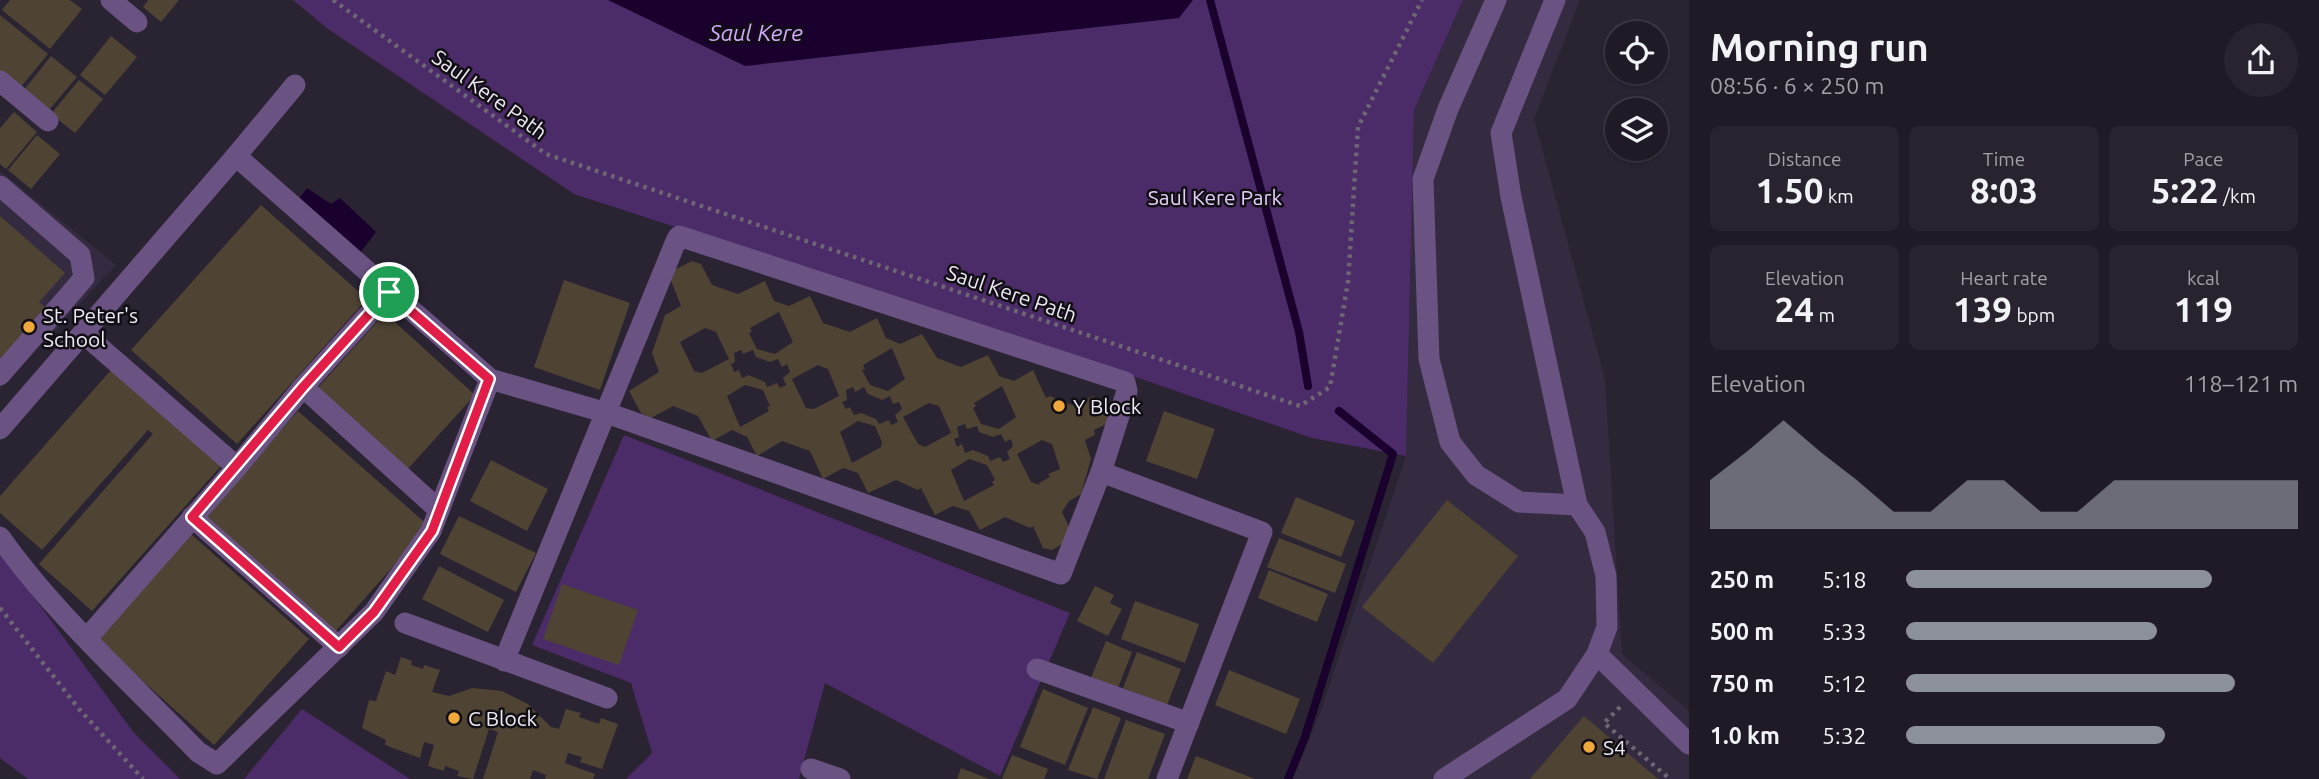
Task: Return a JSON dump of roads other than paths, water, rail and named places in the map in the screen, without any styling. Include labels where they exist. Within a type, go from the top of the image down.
[{"type":"street","points":[[111,0],[137,22]]},
{"type":"street","points":[[1496,0],[1448,109],[1423,179],[1429,359],[1450,442],[1476,475],[1519,502],[1577,505]]},
{"type":"street","points":[[1444,779],[1567,699],[1597,654],[1606,627],[1606,576],[1595,532],[1577,505],[1511,197],[1501,134],[1555,0]]},
{"type":"street","points":[[0,81],[47,121]]},
{"type":"street","points":[[0,429],[295,85]]},
{"type":"street","points":[[236,156],[489,379],[607,413],[1061,573],[1101,472],[1127,391],[1125,382],[680,236],[607,413],[504,661]]},
{"type":"street","points":[[0,186],[80,255],[84,278],[0,375]]},
{"type":"street","points":[[88,637],[237,467],[303,387],[389,292]]},
{"type":"street","points":[[83,333],[237,467]]},
{"type":"street","points":[[0,537],[22,568],[198,752],[217,764],[374,612],[432,531],[489,379]]},
{"type":"street","points":[[303,387],[439,510]]},
{"type":"street","points":[[1101,472],[1262,531],[1167,779]]},
{"type":"street","points":[[192,517],[339,647]]},
{"type":"street","points":[[405,623],[607,698]]},
{"type":"street","points":[[1597,654],[1689,744]]},
{"type":"street","points":[[1037,669],[1189,723]]},
{"type":"street","points":[[811,769],[840,779]]},
{"type":"water","name":"Saul Kere","points":[[608,0],[1193,0],[1179,18],[745,66]]},
{"type":"water","points":[[307,188],[331,204],[340,198],[376,232],[357,257],[296,203]]},
{"type":"waterway","points":[[1210,0],[1299,332],[1308,386]]},
{"type":"waterway","points":[[1288,779],[1305,737],[1393,454],[1339,411]]},
{"type":"place","name":"St. Peter's School","points":[[29,327]]},
{"type":"place","name":"Y Block","points":[[1059,406]]},
{"type":"place","name":"C Block","points":[[454,718]]},
{"type":"place","name":"S4","points":[[1589,747]]},
{"type":"park label","name":"Saul Kere Park","points":[[1215,197]]}]
